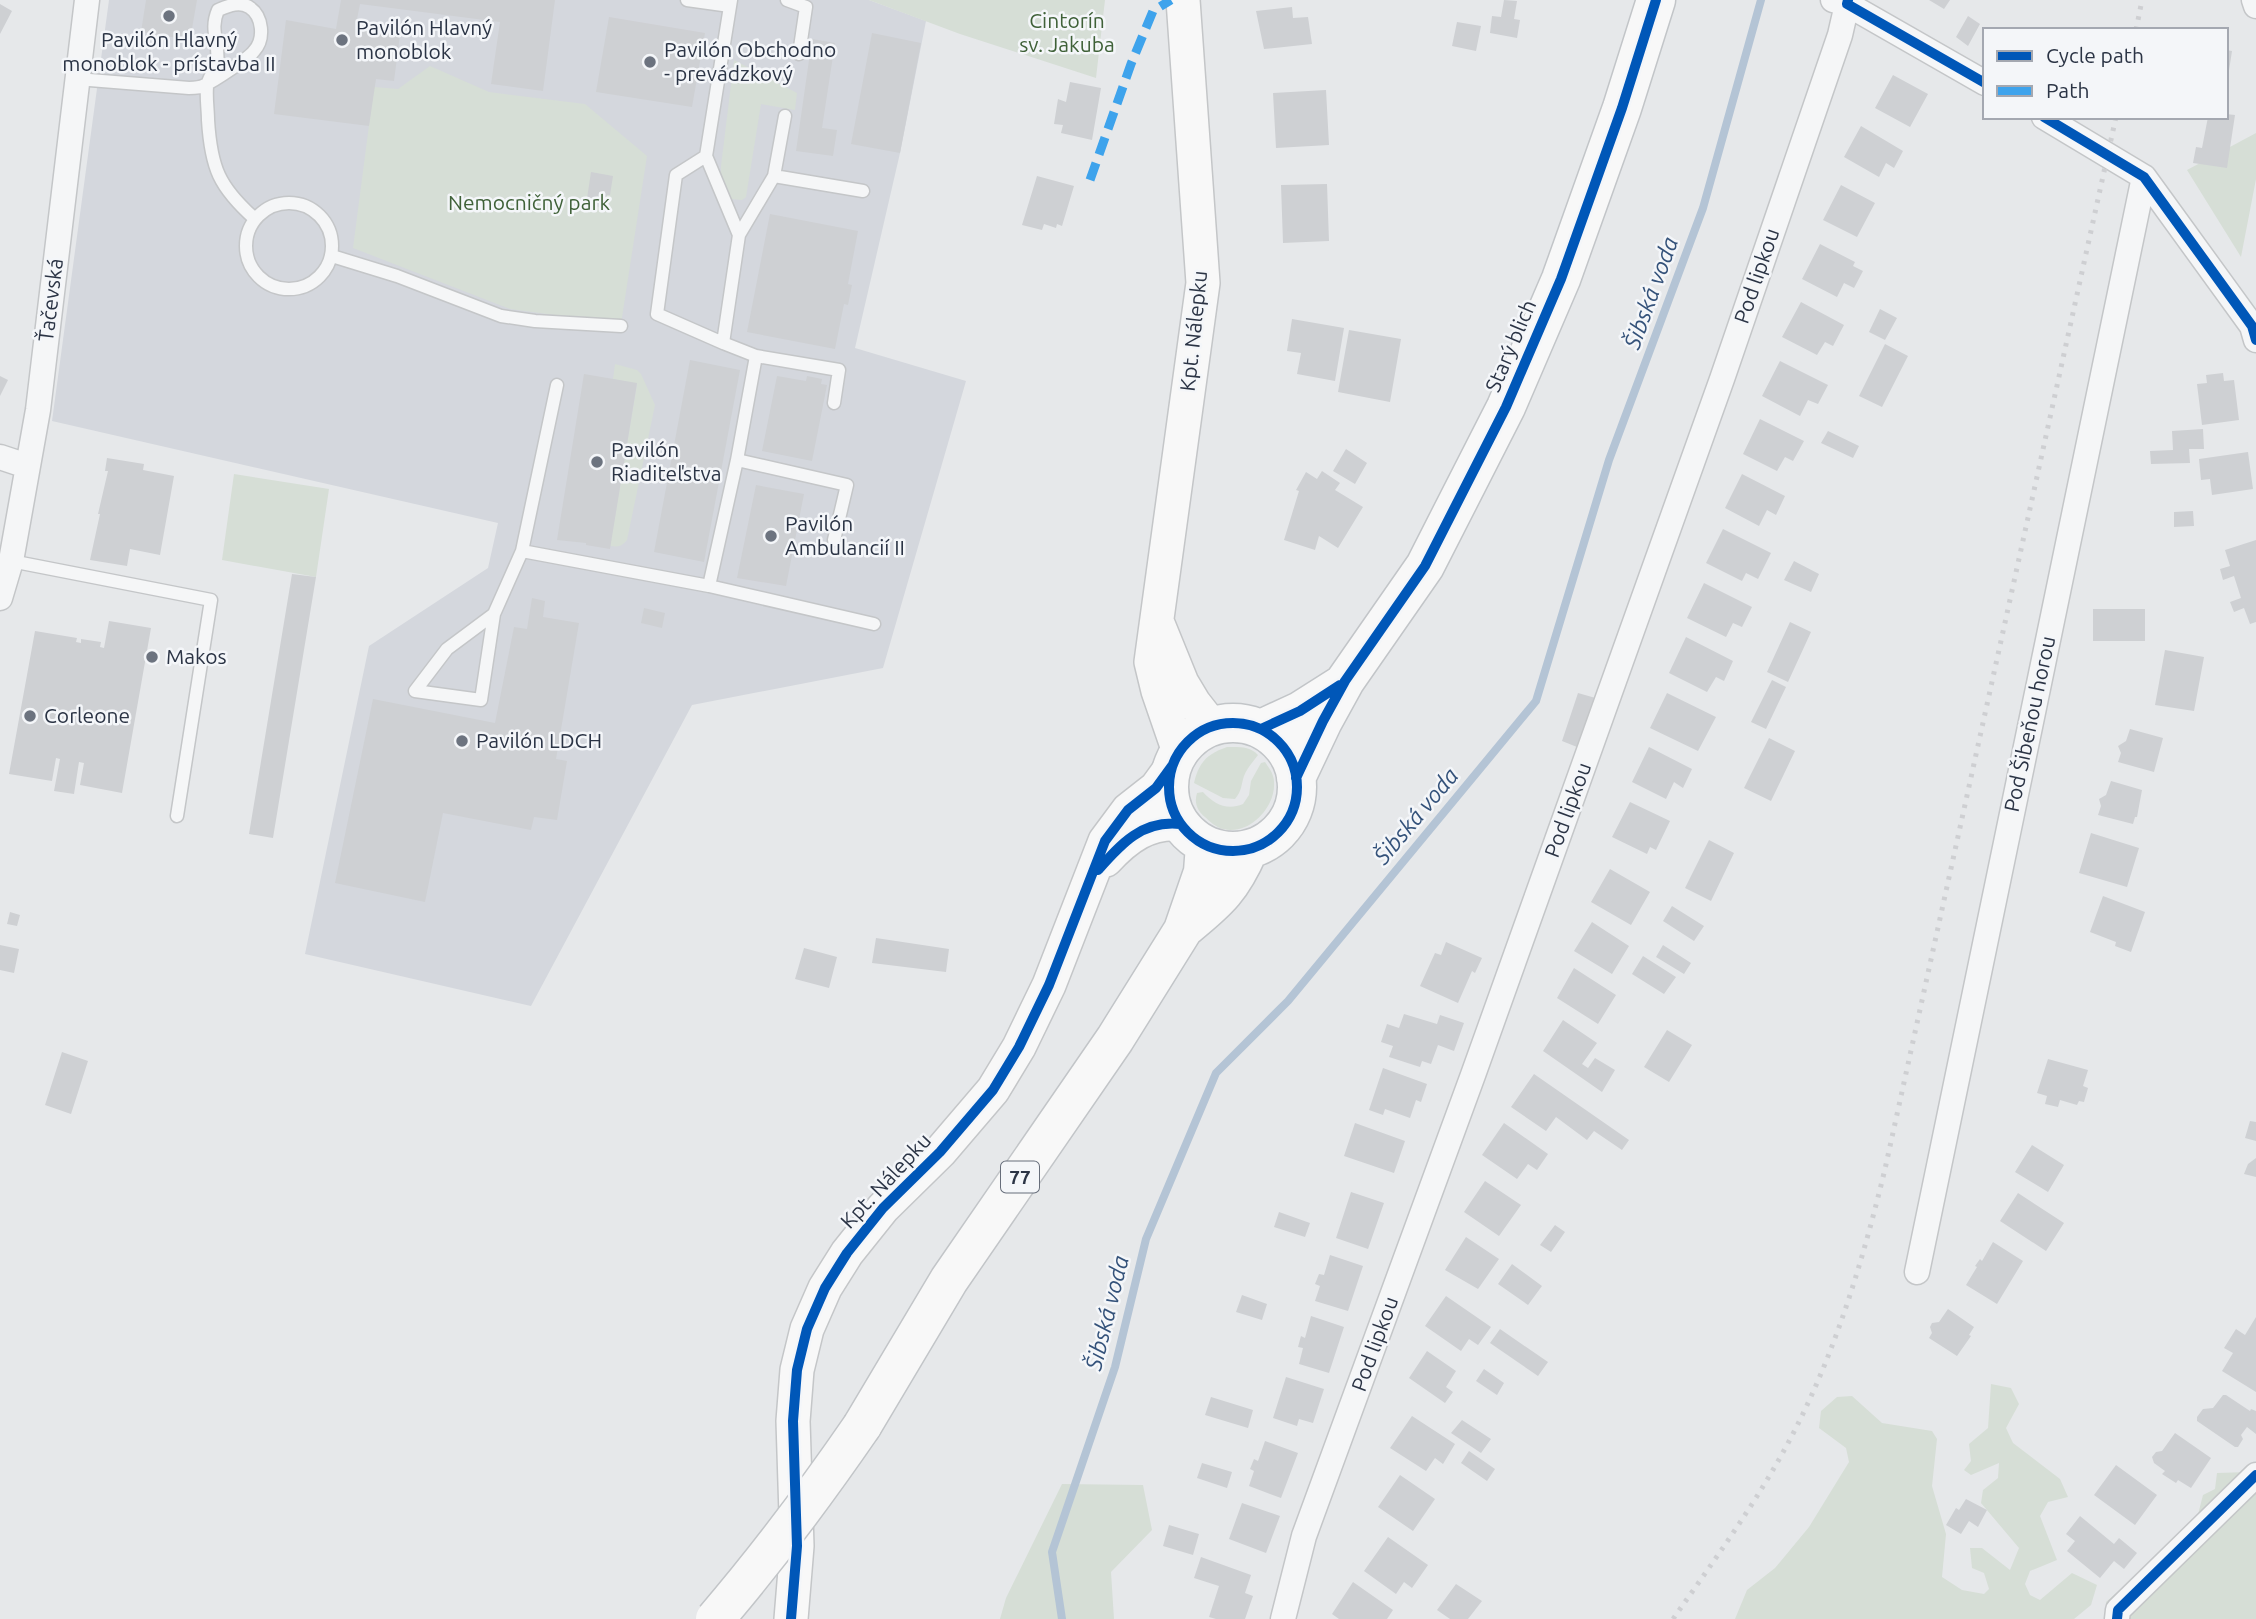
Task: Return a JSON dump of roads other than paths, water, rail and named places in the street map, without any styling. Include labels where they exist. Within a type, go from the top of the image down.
[{"type":"main road","name":"Kpt. Nálepku","points":[[791,1619],[797,1546],[793,1421],[797,1370],[807,1328],[825,1288],[847,1253],[883,1208],[940,1152],[993,1090],[1049,985],[1105,841],[1128,810],[1156,788],[1176,759],[1151,662],[1203,283],[1183,0]]},
{"type":"main road","name":"Starý blich","points":[[1296,778],[1345,681],[1425,566],[1506,407],[1561,279],[1622,108],[1656,0]]},
{"type":"main road","points":[[1156,619],[1182,683],[1212,726]]},
{"type":"main road","name":"Starý blich","points":[[1261,729],[1300,711],[1345,681]]},
{"type":"main road","points":[[1176,759],[1199,732],[1212,726],[1236,724],[1261,729],[1278,741],[1290,759],[1296,778],[1296,797],[1291,815],[1280,830],[1266,842],[1249,849],[1234,851],[1193,835]]},
{"type":"main road","name":"77","points":[[715,1619],[799,1516],[862,1426],[949,1280],[1115,1039],[1183,930],[1203,872],[1193,835],[1171,806],[1169,786],[1176,759]]},
{"type":"main road","name":"Kpt. Nálepku","points":[[1090,878],[1122,842],[1146,829],[1165,823],[1193,835]]},
{"type":"main road","name":"77","points":[[1183,930],[1215,904],[1237,877],[1249,849]]},
{"type":"street","points":[[2254,0],[2256,6]]},
{"type":"street","points":[[1843,1],[1983,82]]},
{"type":"street","name":"Pod lipkou","points":[[1283,1619],[1304,1536],[1464,1100],[1722,379],[1840,35],[1843,1]]},
{"type":"street","name":"Ťačevská","points":[[0,598],[11,561],[38,410],[78,79],[81,3]]},
{"type":"street","points":[[2047,119],[2144,177],[2255,323]]},
{"type":"street","name":"Pod Šibeňou horou","points":[[1917,1272],[2144,177]]},
{"type":"street","points":[[0,457],[27,466]]},
{"type":"street","points":[[2116,1619],[2118,1610],[2256,1475]]},
{"type":"lane","points":[[687,0],[731,3],[706,156],[739,235]]},
{"type":"lane","points":[[787,0],[806,7],[799,54]]},
{"type":"lane","points":[[78,79],[189,88],[206,85],[254,51],[260,39],[261,27],[258,16],[250,8],[230,5],[218,10],[214,21],[217,65],[206,85],[209,139],[216,172],[234,201],[255,219]]},
{"type":"lane","points":[[723,342],[739,235],[774,176],[785,116]]},
{"type":"lane","points":[[706,156],[676,175],[657,314],[756,356],[839,370],[834,403]]},
{"type":"lane","points":[[774,176],[863,191]]},
{"type":"lane","points":[[294,203],[308,207],[320,215],[329,228],[333,242],[332,256],[326,270],[305,288],[277,288],[264,282],[247,260],[248,232],[255,219],[266,209],[279,204],[294,203]]},
{"type":"lane","points":[[332,256],[397,275],[501,316],[535,321],[621,326]]},
{"type":"lane","points":[[709,586],[737,460],[756,356]]},
{"type":"lane","points":[[494,614],[447,649],[415,691],[481,700],[494,614],[522,551],[557,386]]},
{"type":"lane","points":[[737,460],[847,485],[834,540]]},
{"type":"lane","points":[[522,551],[709,586],[874,624]]},
{"type":"lane","points":[[11,561],[211,600],[177,816]]},
{"type":"waterway","name":"Šibská voda","points":[[1062,1619],[1052,1552],[1115,1367],[1146,1239],[1216,1073],[1288,1001],[1536,701],[1609,460],[1703,208],[1761,0]]},
{"type":"railway","points":[[2136,28],[2142,0]]},
{"type":"railway","points":[[1673,1619],[1747,1512],[1804,1412],[1833,1344],[1867,1240],[1885,1169],[2116,119]]},
{"type":"place","name":"Pavilón Hlavný monoblok - prístavba II","points":[[169,16]]},
{"type":"place","name":"Pavilón Hlavný monoblok","points":[[342,40]]},
{"type":"place","name":"Pavilón Obchodno - prevádzkový","points":[[650,62]]},
{"type":"place","name":"Pavilón Riaditeľstva","points":[[597,462]]},
{"type":"place","name":"Pavilón Ambulancií II","points":[[771,536]]},
{"type":"place","name":"Makos","points":[[152,657]]},
{"type":"place","name":"Corleone","points":[[30,716]]},
{"type":"place","name":"Pavilón LDCH","points":[[462,741]]},
{"type":"park label","name":"Cintorín sv. Jakuba","points":[[1067,33]]},
{"type":"park label","name":"Nemocničný park","points":[[529,203]]}]
